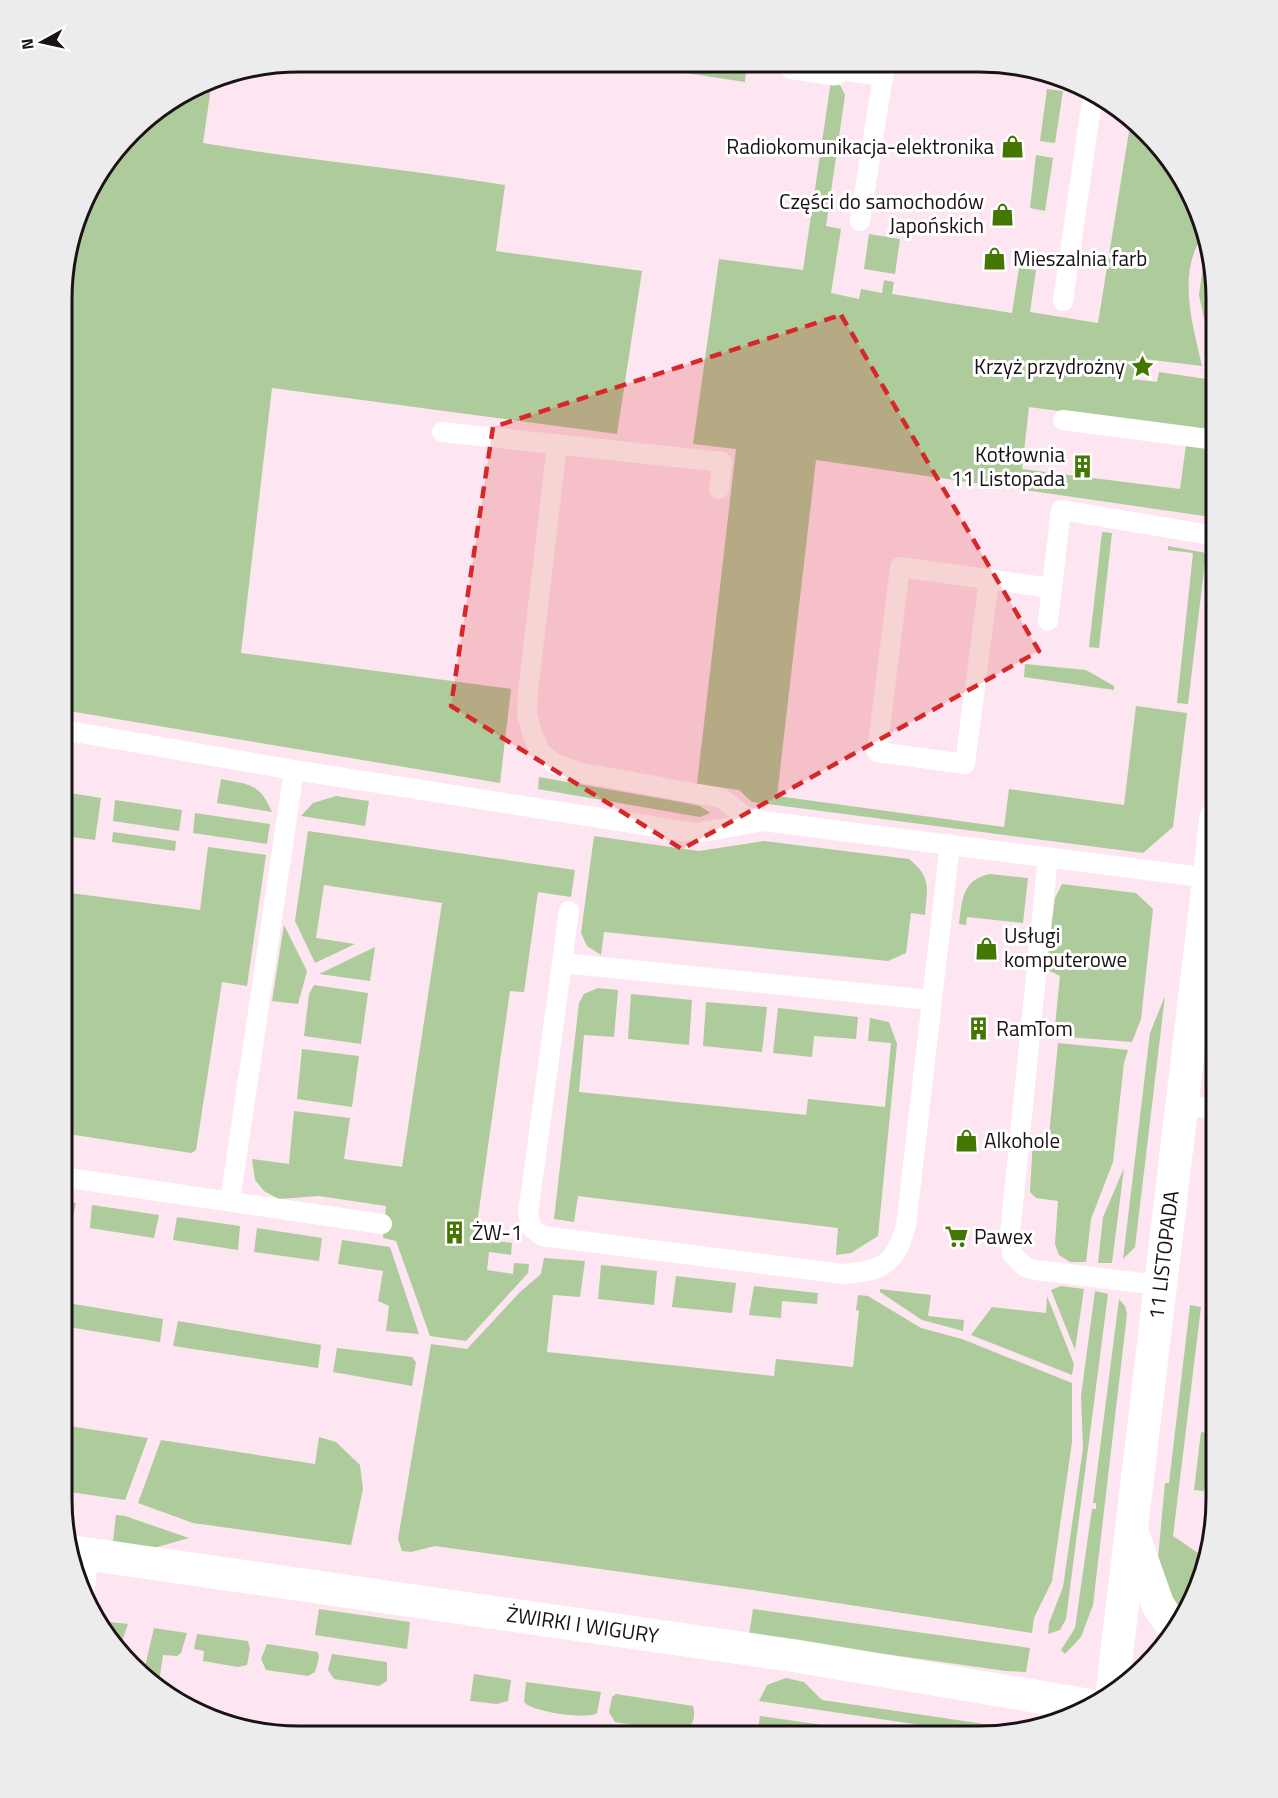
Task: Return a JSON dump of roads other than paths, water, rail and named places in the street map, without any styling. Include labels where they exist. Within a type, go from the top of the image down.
[{"type":"street","name":"11 LISTOPADA","points":[[1114,1681],[1206,903]]},
{"type":"street","points":[[1132,1532],[1158,1605],[1170,1622]]},
{"type":"street","name":"ŻWIRKI I WIGURY","points":[[82,1553],[796,1656],[1079,1704]]},
{"type":"lane","points":[[860,221],[884,72]]},
{"type":"lane","points":[[1063,301],[1092,101]]},
{"type":"lane","points":[[1063,420],[1206,439]]},
{"type":"lane","points":[[442,432],[722,462],[719,489]]},
{"type":"lane","points":[[557,445],[527,714],[540,751],[555,764],[578,772],[721,798],[745,816],[762,821],[1206,878]]},
{"type":"lane","points":[[1048,621],[1061,510],[1206,534]]},
{"type":"lane","points":[[988,580],[964,764],[878,752],[900,567],[1052,588]]},
{"type":"lane","points":[[72,732],[294,770],[696,833],[762,821]]},
{"type":"lane","points":[[230,1201],[294,770]]},
{"type":"lane","points":[[569,911],[528,1214],[532,1228],[543,1236],[843,1274],[879,1268],[893,1258],[906,1226],[950,844]]},
{"type":"lane","points":[[1048,857],[1011,1223],[1011,1254],[1025,1267],[1035,1270],[1160,1285]]},
{"type":"lane","points":[[562,963],[931,1000]]},
{"type":"lane","points":[[1182,1104],[1206,1108]]},
{"type":"lane","points":[[72,1178],[382,1224]]},
{"type":"place","name":"Radiokomunikacja-elektronika","points":[[1012,147]]},
{"type":"place","name":"Części do samochodów Japońskich","points":[[1002,214]]},
{"type":"place","name":"Mieszalnia farb","points":[[995,259]]},
{"type":"place","name":"Krzyż przydrożny","points":[[1143,367]]},
{"type":"place","name":"Kotłownia 11 Listopada","points":[[1083,467]]},
{"type":"place","name":"Usługi komputerowe","points":[[986,948]]},
{"type":"place","name":"RamTom","points":[[978,1029]]},
{"type":"place","name":"Alkohole","points":[[966,1141]]},
{"type":"place","name":"ŻW-1","points":[[454,1233]]},
{"type":"place","name":"Pawex","points":[[956,1237]]}]
